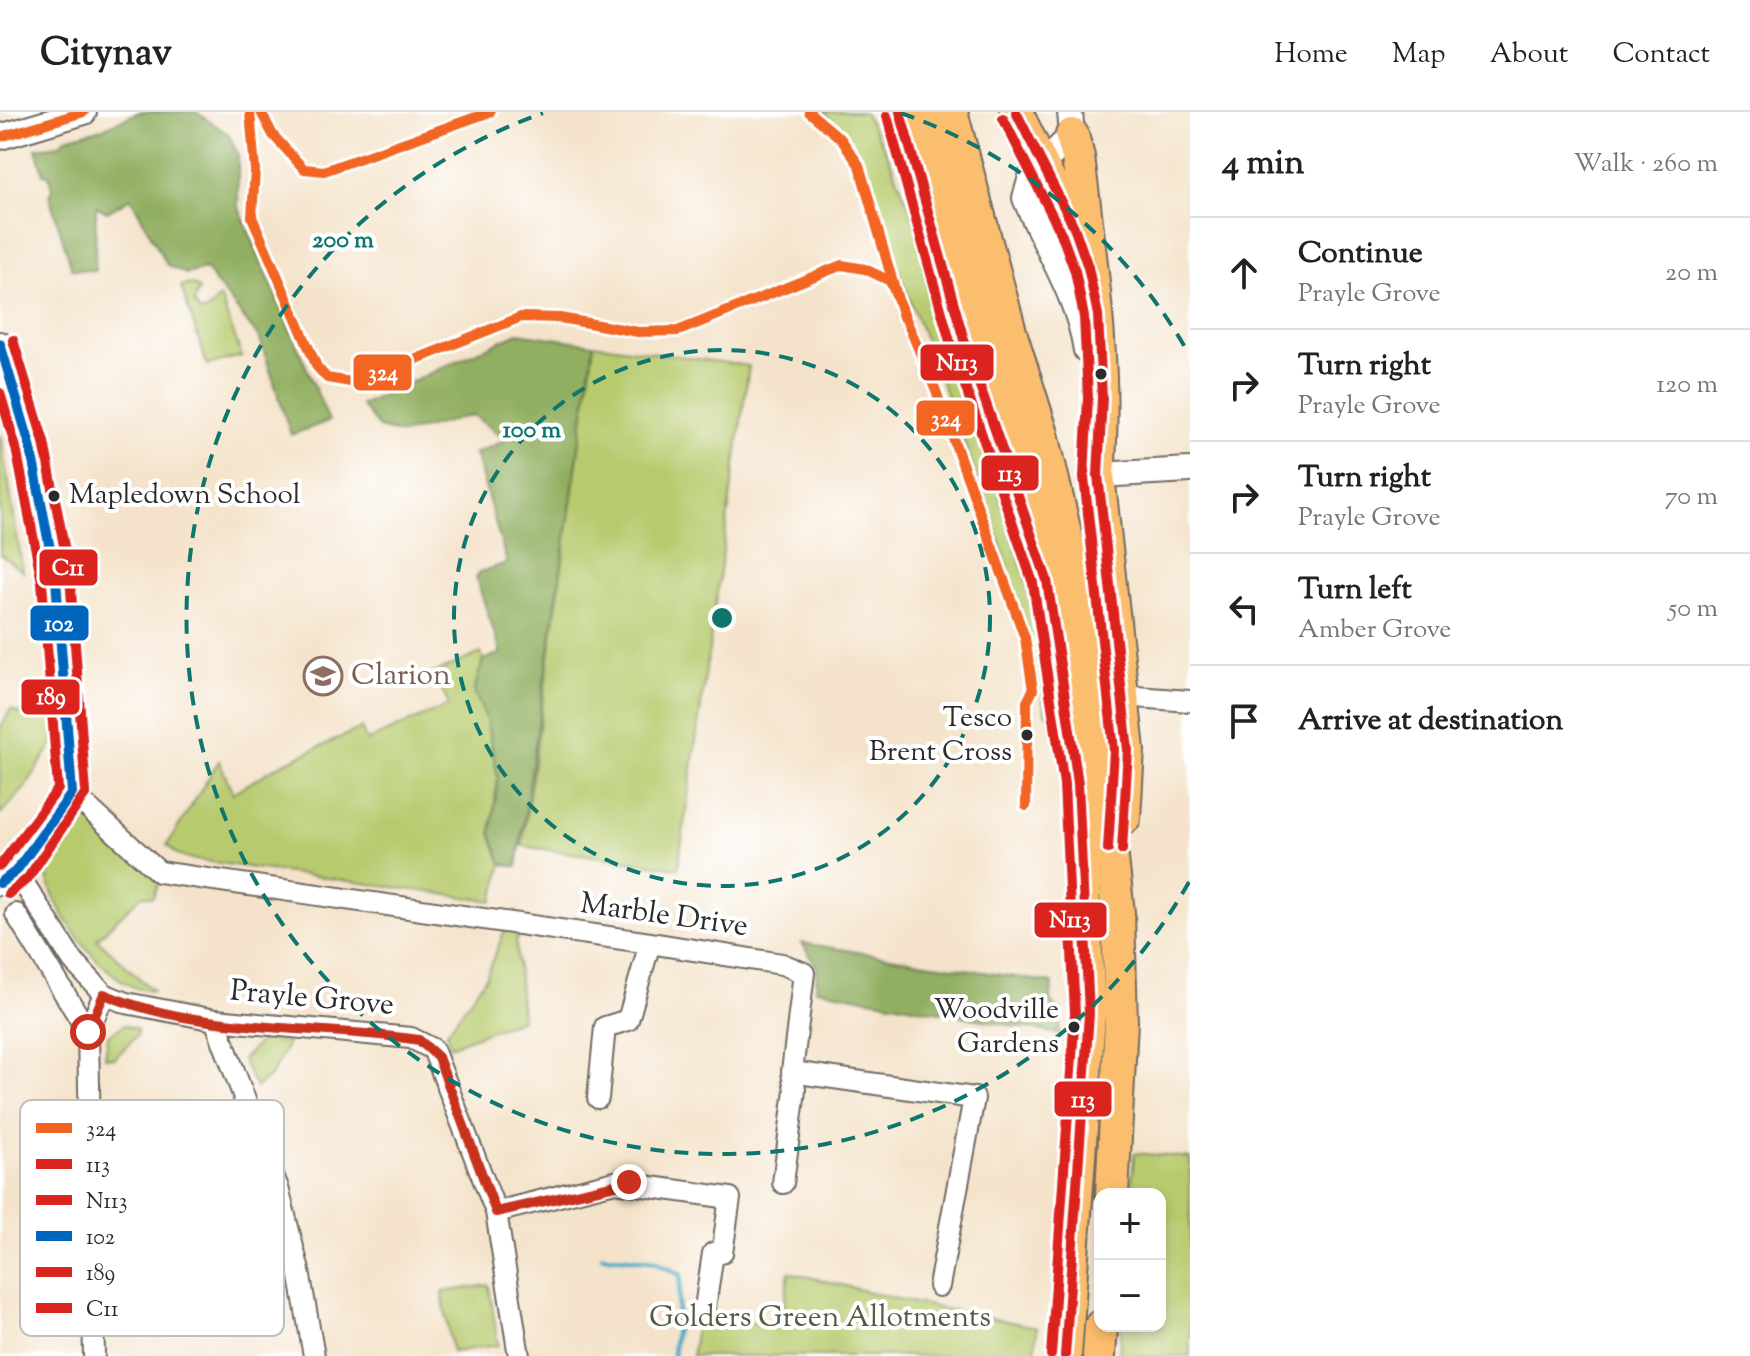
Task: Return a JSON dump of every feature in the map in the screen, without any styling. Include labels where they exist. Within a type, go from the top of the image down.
[{"type":"highway","points":[[875,112],[919,186]]},
{"type":"highway","points":[[900,112],[964,340],[1047,580]]},
{"type":"highway","points":[[925,112],[1047,580],[1078,783],[1089,1014],[1065,1356]]},
{"type":"highway","points":[[951,112],[1069,537],[1086,623],[1118,913],[1121,1022],[1112,1188]]},
{"type":"highway","points":[[1016,112],[1089,269]]},
{"type":"highway","points":[[1071,124],[1078,157],[1096,310],[1101,431],[1098,475],[1128,750],[1118,913]]},
{"type":"highway","points":[[1099,1356],[1101,1332]]},
{"type":"street","points":[[0,137],[84,112]]},
{"type":"street","points":[[1071,124],[1026,186],[1025,198],[1068,284],[1081,321],[1089,432],[1098,475],[1190,470]]},
{"type":"street","points":[[0,344],[30,445],[56,580],[72,793],[8,877]]},
{"type":"street","points":[[1123,696],[1190,701]]},
{"type":"street","name":"Marble Drive","points":[[72,793],[159,872],[782,964],[804,973],[792,1072]]},
{"type":"street","name":"Prayle Grove","points":[[8,877],[73,961],[104,994],[126,1003],[215,1020],[411,1038],[427,1044],[438,1057],[496,1212],[519,1356]]},
{"type":"street","points":[[16,914],[88,1032]]},
{"type":"street","points":[[598,1098],[605,1027],[628,1020],[650,943]]},
{"type":"street","points":[[89,1100],[88,1032],[104,994]]},
{"type":"street","points":[[215,1020],[245,1100]]},
{"type":"street","points":[[783,1183],[795,1090],[792,1072],[974,1098],[939,1286]]},
{"type":"street","points":[[496,1212],[615,1182],[730,1198],[722,1253],[713,1253],[704,1315]]},
{"type":"street","points":[[284,1212],[299,1271],[314,1356]]},
{"type":"street","points":[[94,1336],[94,1356]]},
{"type":"green space","points":[[139,112],[196,112],[228,134],[238,154],[238,206],[329,421],[291,435],[260,339],[205,269],[186,274],[167,265],[131,198],[107,212],[96,206],[95,271],[72,269],[49,195],[52,191],[49,175],[43,174],[36,148],[59,145],[66,138],[103,128]]},
{"type":"green space","points":[[823,112],[864,112],[886,151],[911,211],[1027,583],[1050,715],[1046,714],[1002,548],[902,280],[873,190],[853,148]]},
{"type":"green space","points":[[192,284],[199,289],[194,302],[200,312],[207,311],[220,297],[242,356],[207,365],[181,286]]},
{"type":"green space","points":[[518,333],[594,344],[517,867],[502,864],[491,833],[498,777],[486,719],[474,691],[483,660],[501,653],[476,578],[480,572],[507,563],[475,453],[506,440],[473,415],[402,434],[379,428],[361,405]]},
{"type":"green space","points":[[594,344],[749,366],[678,868],[522,846]]},
{"type":"green space","points":[[0,435],[2,443],[23,572],[0,554]]},
{"type":"green space","points":[[481,653],[483,660],[474,691],[486,719],[498,777],[491,833],[502,864],[493,901],[196,860],[178,855],[167,845],[219,761],[233,793],[278,766],[361,728],[367,741],[449,705],[434,673]]},
{"type":"green space","points":[[29,698],[59,704],[53,743],[25,788],[0,815],[0,728],[11,709],[20,714]]},
{"type":"green space","points":[[77,807],[160,880],[153,897],[142,895],[97,939],[153,991],[136,988],[117,978],[99,962],[66,920],[55,898],[47,878],[47,853]]},
{"type":"green space","points":[[505,929],[520,931],[516,942],[522,1019],[450,1046],[447,1032],[486,977]]},
{"type":"green space","points":[[802,943],[1053,983],[1050,1002],[1062,1012],[1059,1034],[816,989],[817,967]]},
{"type":"green space","points":[[124,1025],[137,1029],[137,1035],[115,1058],[105,1057],[108,1035]]},
{"type":"green space","points":[[262,1039],[288,1043],[271,1075],[256,1088],[242,1060]]},
{"type":"green space","points":[[1134,1153],[1190,1158],[1190,1356],[1119,1356],[1121,1332],[1166,1332],[1166,1188],[1131,1188]]},
{"type":"green space","name":"Golders Green Allotments","points":[[789,1272],[910,1302],[1037,1327],[1035,1356],[692,1356],[697,1315],[781,1326]]},
{"type":"green space","points":[[489,1285],[498,1345],[452,1352],[442,1292]]},
{"type":"waterway","points":[[602,1256],[653,1261],[681,1275],[673,1356]]},
{"type":"transit line","name":"324","points":[[0,137],[84,112]]},
{"type":"transit line","name":"324","points":[[250,112],[255,170],[252,217],[317,367],[327,378],[357,383],[521,317],[560,318],[638,332],[678,331],[842,265],[865,269],[890,281],[936,391],[1025,638],[1033,690],[1027,702],[1027,744]]},
{"type":"transit line","name":"324","points":[[261,112],[273,135],[304,169],[324,171],[490,112]]},
{"type":"transit line","name":"324","points":[[809,112],[841,139],[859,165],[903,317]]},
{"type":"transit line","name":"113","points":[[900,112],[964,340],[1047,580],[1078,783],[1089,1014],[1065,1356]]},
{"type":"transit line","name":"113","points":[[1016,112],[1074,227],[1088,267],[1098,315],[1102,398],[1098,475],[1128,750],[1122,850]]},
{"type":"transit line","name":"N113","points":[[887,116],[951,345],[1033,583],[1064,784],[1075,1014],[1051,1355]]},
{"type":"transit line","name":"N113","points":[[1003,118],[1061,233],[1075,271],[1084,317],[1088,398],[1084,477],[1114,750],[1108,849]]},
{"type":"transit line","name":"C11","points":[[8,894],[27,879],[86,793],[70,577],[44,442],[13,340]]},
{"type":"transit line","name":"102","points":[[0,344],[30,445],[56,580],[72,793],[16,871],[0,883]]},
{"type":"transit line","name":"189","points":[[0,393],[16,448],[42,582],[58,789],[0,866]]},
{"type":"transit line","name":"324","points":[[1026,806],[1027,702],[1031,694]]},
{"type":"place","name":"Mapledown School","points":[[54,496]]},
{"type":"place","name":"Clarion","points":[[323,676]]},
{"type":"place","name":"Tesco Brent Cross","points":[[1027,735]]},
{"type":"place","name":"Woodville Gardens","points":[[1074,1027]]},
{"type":"route","points":[[88,1032],[104,994],[126,1003],[215,1020],[419,1040],[433,1049],[438,1057],[496,1212],[606,1184],[629,1182]]}]
